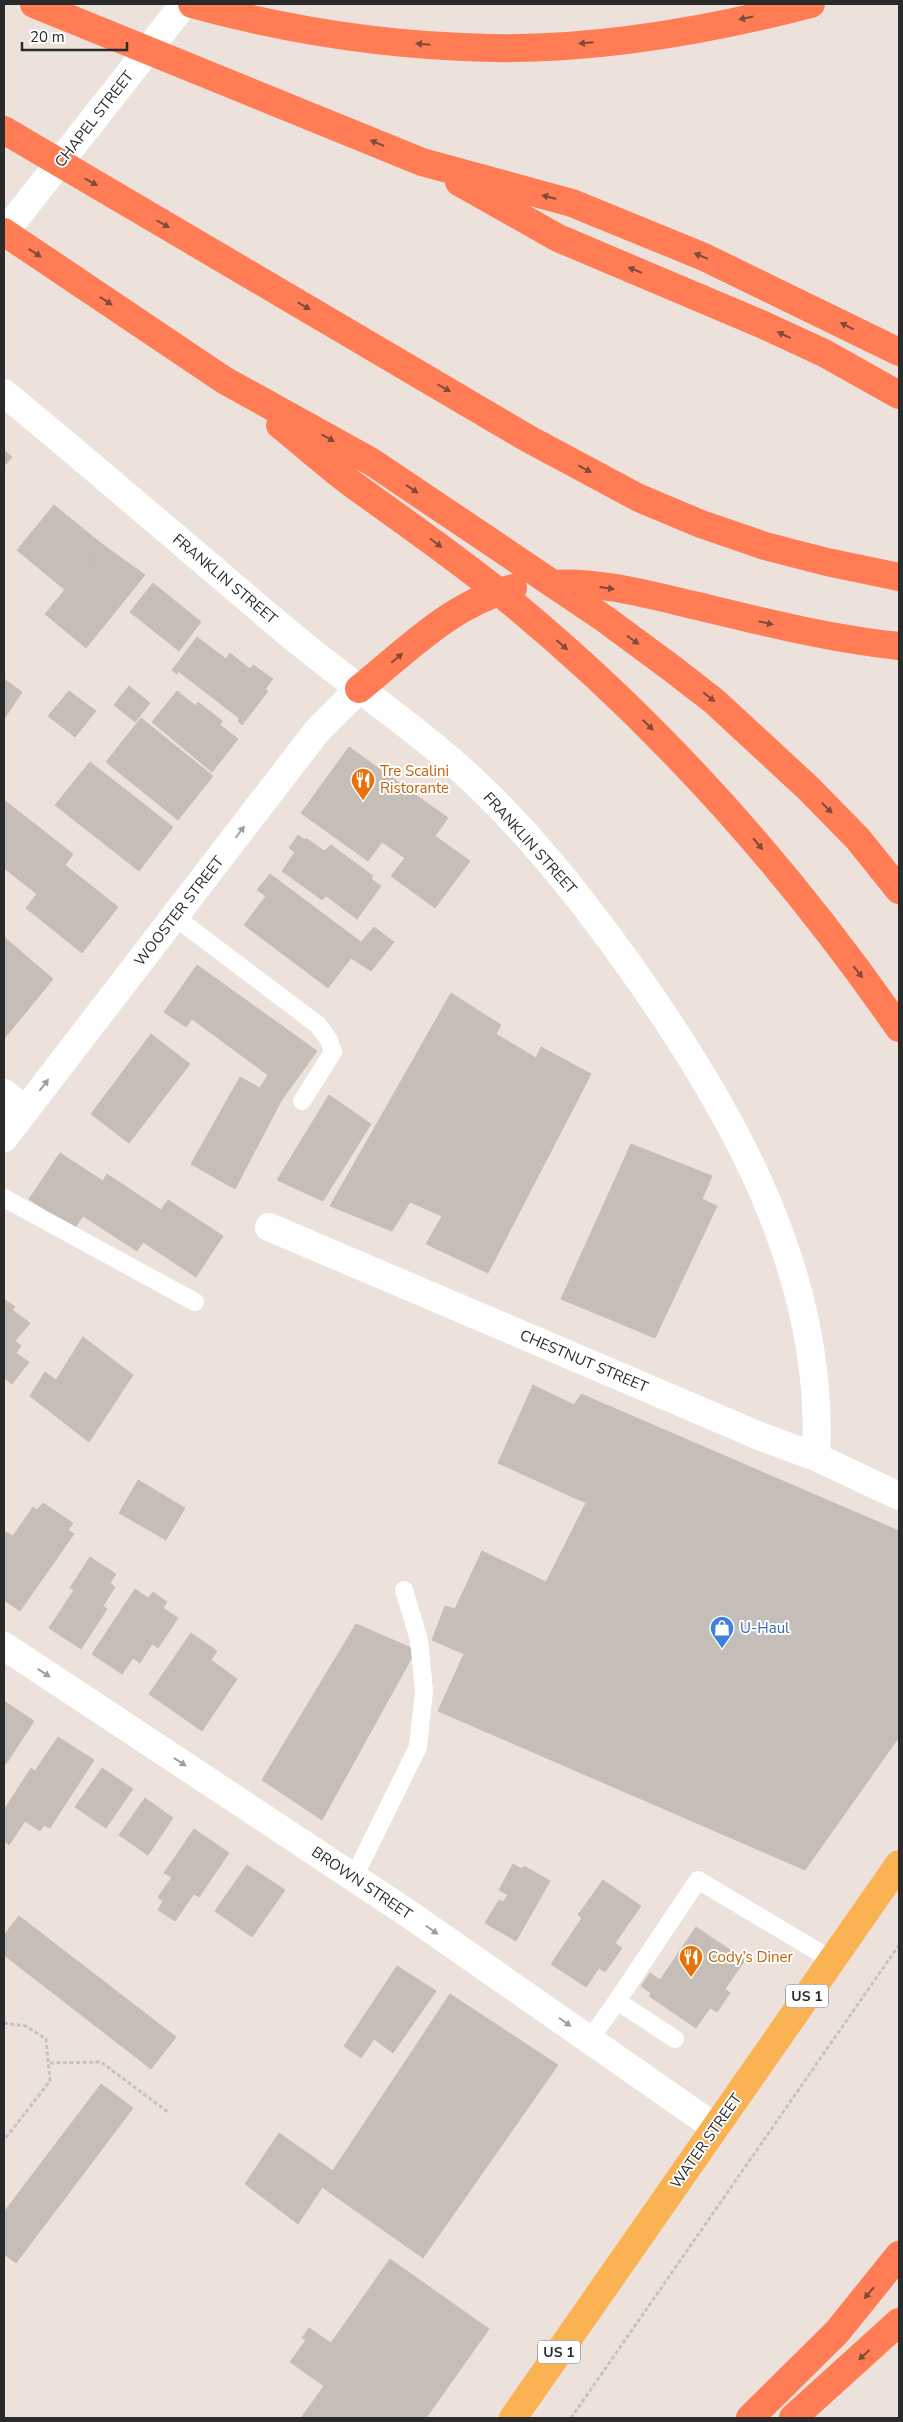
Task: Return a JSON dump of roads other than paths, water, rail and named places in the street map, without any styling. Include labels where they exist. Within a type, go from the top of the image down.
[{"type":"highway","points":[[34,4],[422,162],[572,203],[704,257],[895,350]]},
{"type":"highway","points":[[192,4],[249,19],[366,39],[493,48],[627,40],[691,30],[811,4]]},
{"type":"highway","points":[[4,130],[527,438],[639,498],[701,524],[765,546],[827,562],[899,576]]},
{"type":"highway","points":[[422,162],[558,238],[759,323],[824,353],[899,395]]},
{"type":"highway","points":[[4,233],[224,380],[353,485],[478,575],[566,648],[673,749],[728,808],[821,923],[899,1028]]},
{"type":"highway","points":[[224,380],[372,462],[605,619],[670,667],[714,701],[808,788],[858,839],[899,890]]},
{"type":"highway","points":[[359,689],[432,629],[465,607],[496,592],[519,586],[559,583],[637,592],[832,637],[899,646]]},
{"type":"highway","points":[[750,2418],[837,2332],[899,2255]]},
{"type":"highway","points":[[793,2418],[899,2322]]},
{"type":"main road","name":"WATER STREET","points":[[513,2418],[899,1864]]},
{"type":"street","name":"CHAPEL STREET","points":[[4,233],[184,4]]},
{"type":"street","name":"FRANKLIN STREET","points":[[4,392],[332,670],[439,751],[481,788],[530,838],[604,930],[650,994],[726,1117],[758,1181],[782,1240],[805,1320],[814,1366],[817,1403],[816,1457]]},
{"type":"street","name":"WOOSTER STREET","points":[[4,1138],[317,731],[359,689]]},
{"type":"street","points":[[4,1093],[25,1110]]},
{"type":"street","name":"CHESTNUT STREET","points":[[269,1227],[762,1437],[816,1457],[899,1496]]},
{"type":"street","name":"BROWN STREET","points":[[4,1646],[354,1877],[716,2128]]},
{"type":"lane","points":[[175,917],[318,1026],[329,1040],[333,1052],[302,1101]]},
{"type":"lane","points":[[4,1198],[195,1302]]},
{"type":"lane","points":[[354,1877],[418,1747],[424,1691],[419,1640],[404,1590]]},
{"type":"lane","points":[[590,2039],[698,1880],[832,1960]]},
{"type":"lane","points":[[617,2001],[675,2039]]},
{"type":"place","name":"Tre Scalini Ristorante","points":[[363,801]]},
{"type":"place","name":"U-Haul","points":[[722,1649]]},
{"type":"place","name":"Cody’s Diner","points":[[691,1978]]}]
